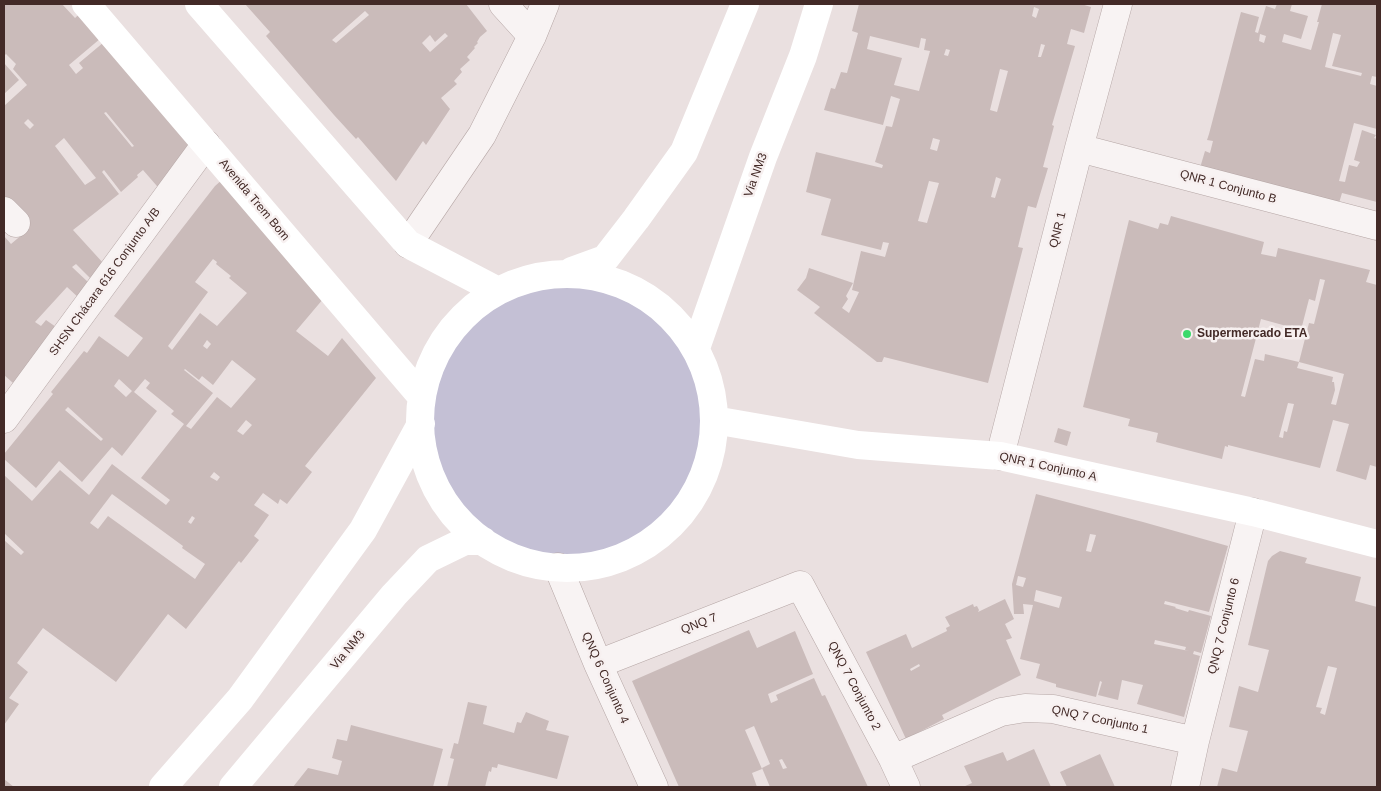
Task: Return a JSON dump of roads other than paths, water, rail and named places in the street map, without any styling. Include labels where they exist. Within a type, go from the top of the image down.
[{"type":"main road","name":"Avenida Trem Bom","points":[[86,4],[422,396]]},
{"type":"main road","points":[[200,4],[408,244],[498,291]]},
{"type":"main road","points":[[570,272],[605,259],[684,152],[745,4]]},
{"type":"main road","name":"Via NM3","points":[[696,348],[763,157],[803,56],[818,4]]},
{"type":"main road","points":[[570,272],[612,278],[676,321],[692,338],[712,385],[715,436],[701,486],[673,524],[635,552],[591,567],[544,568],[499,553],[461,524],[434,486],[420,441],[422,396],[437,350],[469,309],[512,282],[570,272]]},
{"type":"main road","name":"QNR 1 Conjunto A","points":[[714,420],[858,445],[1000,456],[1253,512],[1377,544]]},
{"type":"main road","points":[[164,787],[240,699],[363,530],[421,424]]},
{"type":"main road","name":"Via NM3","points":[[233,787],[394,595],[428,559],[465,541],[483,541]]},
{"type":"street","points":[[503,4],[532,36]]},
{"type":"street","points":[[408,244],[482,135],[532,36],[545,4]]},
{"type":"street","name":"QNR 1","points":[[1000,456],[1118,4]]},
{"type":"street","name":"SHSN Chácara 616 Conjunto A/B","points":[[4,419],[206,144]]},
{"type":"street","name":"QNR 1 Conjunto B","points":[[1079,148],[1377,226]]},
{"type":"street","name":"QNQ 7 Conjunto 6","points":[[1185,787],[1253,512]]},
{"type":"street","name":"QNQ 6 Conjunto 4","points":[[558,567],[598,664],[654,787]]},
{"type":"street","name":"QNQ 7","points":[[598,664],[800,585]]},
{"type":"street","name":"QNQ 7 Conjunto 2","points":[[800,585],[906,787]]},
{"type":"street","name":"QNQ 7 Conjunto 1","points":[[893,759],[1001,712],[1025,708],[1053,709],[1195,741]]},
{"type":"place","name":"Supermercado ETA","points":[[1187,334]]}]
